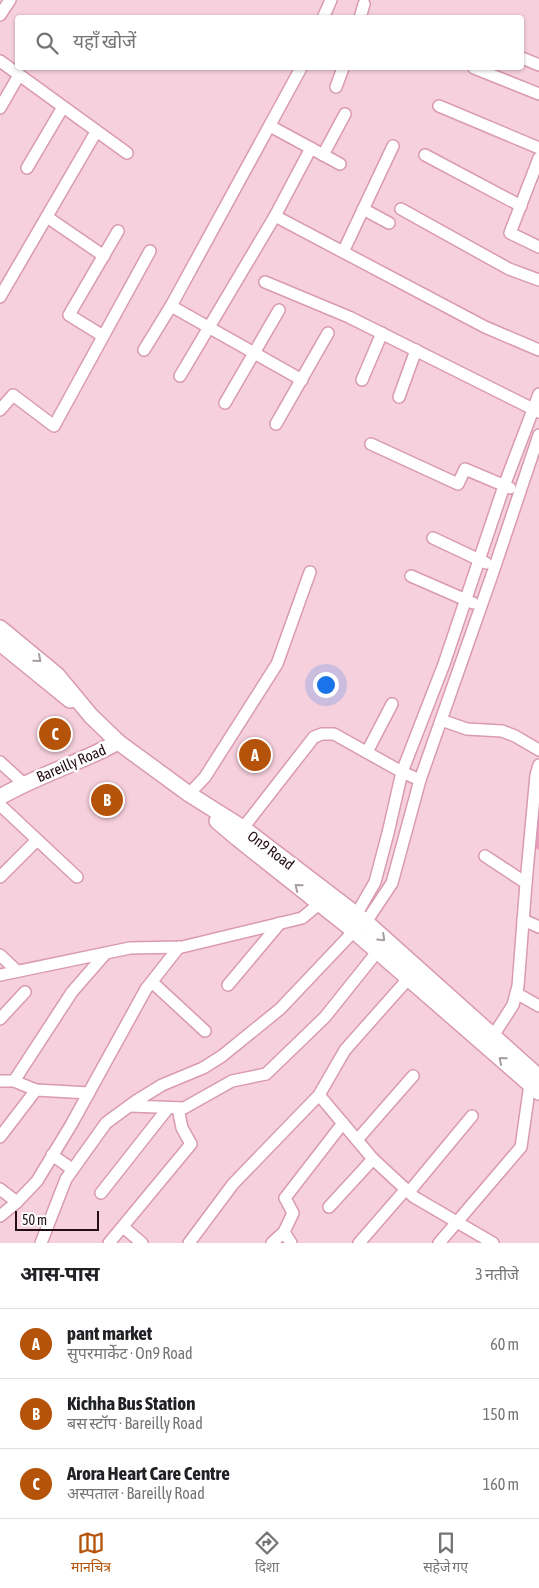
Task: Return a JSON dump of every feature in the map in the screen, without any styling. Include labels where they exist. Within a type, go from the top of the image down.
[{"type":"main road","name":"On9 Road","points":[[0,628],[57,675],[91,716],[118,742],[189,794],[243,828],[493,1036],[536,1084]]},
{"type":"main road","points":[[0,643],[48,684],[91,716]]},
{"type":"main road","name":"Bareilly Road","points":[[0,797],[23,783],[94,755],[118,742]]},
{"type":"main road","name":"Bareilly Road","points":[[0,787],[23,783]]},
{"type":"main road","points":[[189,794],[237,838],[319,904],[359,923],[378,952],[536,1084]]},
{"type":"street","points":[[0,15],[10,0]]},
{"type":"street","points":[[324,15],[331,0]]},
{"type":"street","points":[[361,15],[364,4]]},
{"type":"street","points":[[524,59],[539,65]]},
{"type":"street","points":[[0,61],[126,153]]},
{"type":"street","points":[[144,350],[171,306],[300,70]]},
{"type":"street","points":[[336,88],[342,70]]},
{"type":"street","points":[[479,70],[539,94]]},
{"type":"street","points":[[0,108],[19,75]]},
{"type":"street","points":[[439,106],[539,148]]},
{"type":"street","points":[[27,168],[63,107]]},
{"type":"street","points":[[323,155],[344,114]]},
{"type":"street","points":[[270,126],[340,164]]},
{"type":"street","points":[[0,297],[96,132]]},
{"type":"street","points":[[343,252],[393,146]]},
{"type":"street","points":[[180,376],[275,216],[311,148]]},
{"type":"street","points":[[425,155],[520,206]]},
{"type":"street","points":[[539,158],[510,233],[539,247]]},
{"type":"street","points":[[363,209],[389,223]]},
{"type":"street","points":[[401,209],[509,269],[539,280]]},
{"type":"street","points":[[275,216],[485,328],[539,350]]},
{"type":"street","points":[[46,217],[104,256]]},
{"type":"street","points":[[103,336],[69,315],[118,231]]},
{"type":"street","points":[[0,410],[13,395],[54,426],[150,251]]},
{"type":"street","points":[[265,282],[349,317],[536,411]]},
{"type":"street","points":[[171,306],[302,380]]},
{"type":"street","points":[[225,403],[279,310]]},
{"type":"street","points":[[276,424],[328,333]]},
{"type":"street","points":[[362,380],[382,333]]},
{"type":"street","points":[[400,397],[416,350]]},
{"type":"street","points":[[359,923],[375,882],[402,772],[444,664],[504,486],[536,411],[539,394]]},
{"type":"street","points":[[41,1243],[66,1179],[106,1123],[162,1085],[203,1068],[222,1056],[280,1008],[359,923],[392,883],[420,780],[538,439]]},
{"type":"street","points":[[371,444],[458,484],[465,469],[520,491]]},
{"type":"street","points":[[433,538],[479,561],[495,566]]},
{"type":"street","points":[[189,794],[205,777],[277,664],[310,572]]},
{"type":"street","points":[[411,576],[481,606]]},
{"type":"street","points":[[367,752],[392,704]]},
{"type":"street","points":[[441,720],[467,729],[502,731],[539,750]]},
{"type":"street","points":[[243,828],[314,737],[322,734],[334,734],[420,780]]},
{"type":"street","points":[[0,762],[23,783]]},
{"type":"street","points":[[493,1036],[513,1006],[516,993],[536,775],[539,765]]},
{"type":"street","points":[[0,805],[77,877]]},
{"type":"street","points":[[0,877],[37,840]]},
{"type":"street","points":[[485,856],[526,883]]},
{"type":"street","points":[[0,975],[130,948],[179,947],[302,918],[319,904]]},
{"type":"street","points":[[523,920],[539,927]]},
{"type":"street","points":[[228,985],[280,923]]},
{"type":"street","points":[[0,1216],[17,1202],[37,1181],[89,1093],[146,989],[179,947]]},
{"type":"street","points":[[130,1106],[184,1108],[232,1081],[266,1074],[325,1017],[378,952]]},
{"type":"street","points":[[14,1081],[72,992],[106,953]]},
{"type":"street","points":[[0,956],[17,971]]},
{"type":"street","points":[[189,1243],[233,1184],[319,1095],[345,1050],[408,979]]},
{"type":"street","points":[[152,982],[205,1031]]},
{"type":"street","points":[[0,1018],[25,992]]},
{"type":"street","points":[[516,993],[539,1006]]},
{"type":"street","points":[[357,1140],[413,1076]]},
{"type":"street","points":[[0,1081],[14,1081],[36,1090],[89,1093]]},
{"type":"street","points":[[439,1243],[521,1147],[536,1084]]},
{"type":"street","points":[[0,1137],[36,1090]]},
{"type":"street","points":[[319,1095],[373,1159],[407,1190],[489,1242]]},
{"type":"street","points":[[101,1193],[173,1108]]},
{"type":"street","points":[[109,1243],[191,1144],[173,1108]]},
{"type":"street","points":[[359,1243],[472,1116]]},
{"type":"street","points":[[272,1243],[284,1232],[293,1213],[285,1198],[343,1123]]},
{"type":"street","points":[[52,1155],[72,1169]]},
{"type":"street","points":[[329,1207],[373,1159]]},
{"type":"street","points":[[0,1189],[17,1202]]},
{"type":"street","points":[[123,1226],[142,1243]]},
{"type":"street","points":[[284,1232],[291,1243]]},
{"type":"shaded area","points":[[539,776],[539,850],[534,847]]},
{"type":"place","name":"Arora Heart Care Centre","points":[[55,734]]},
{"type":"place","name":"pant market","points":[[255,755]]},
{"type":"place","name":"Kichha Bus Station","points":[[107,800]]}]
